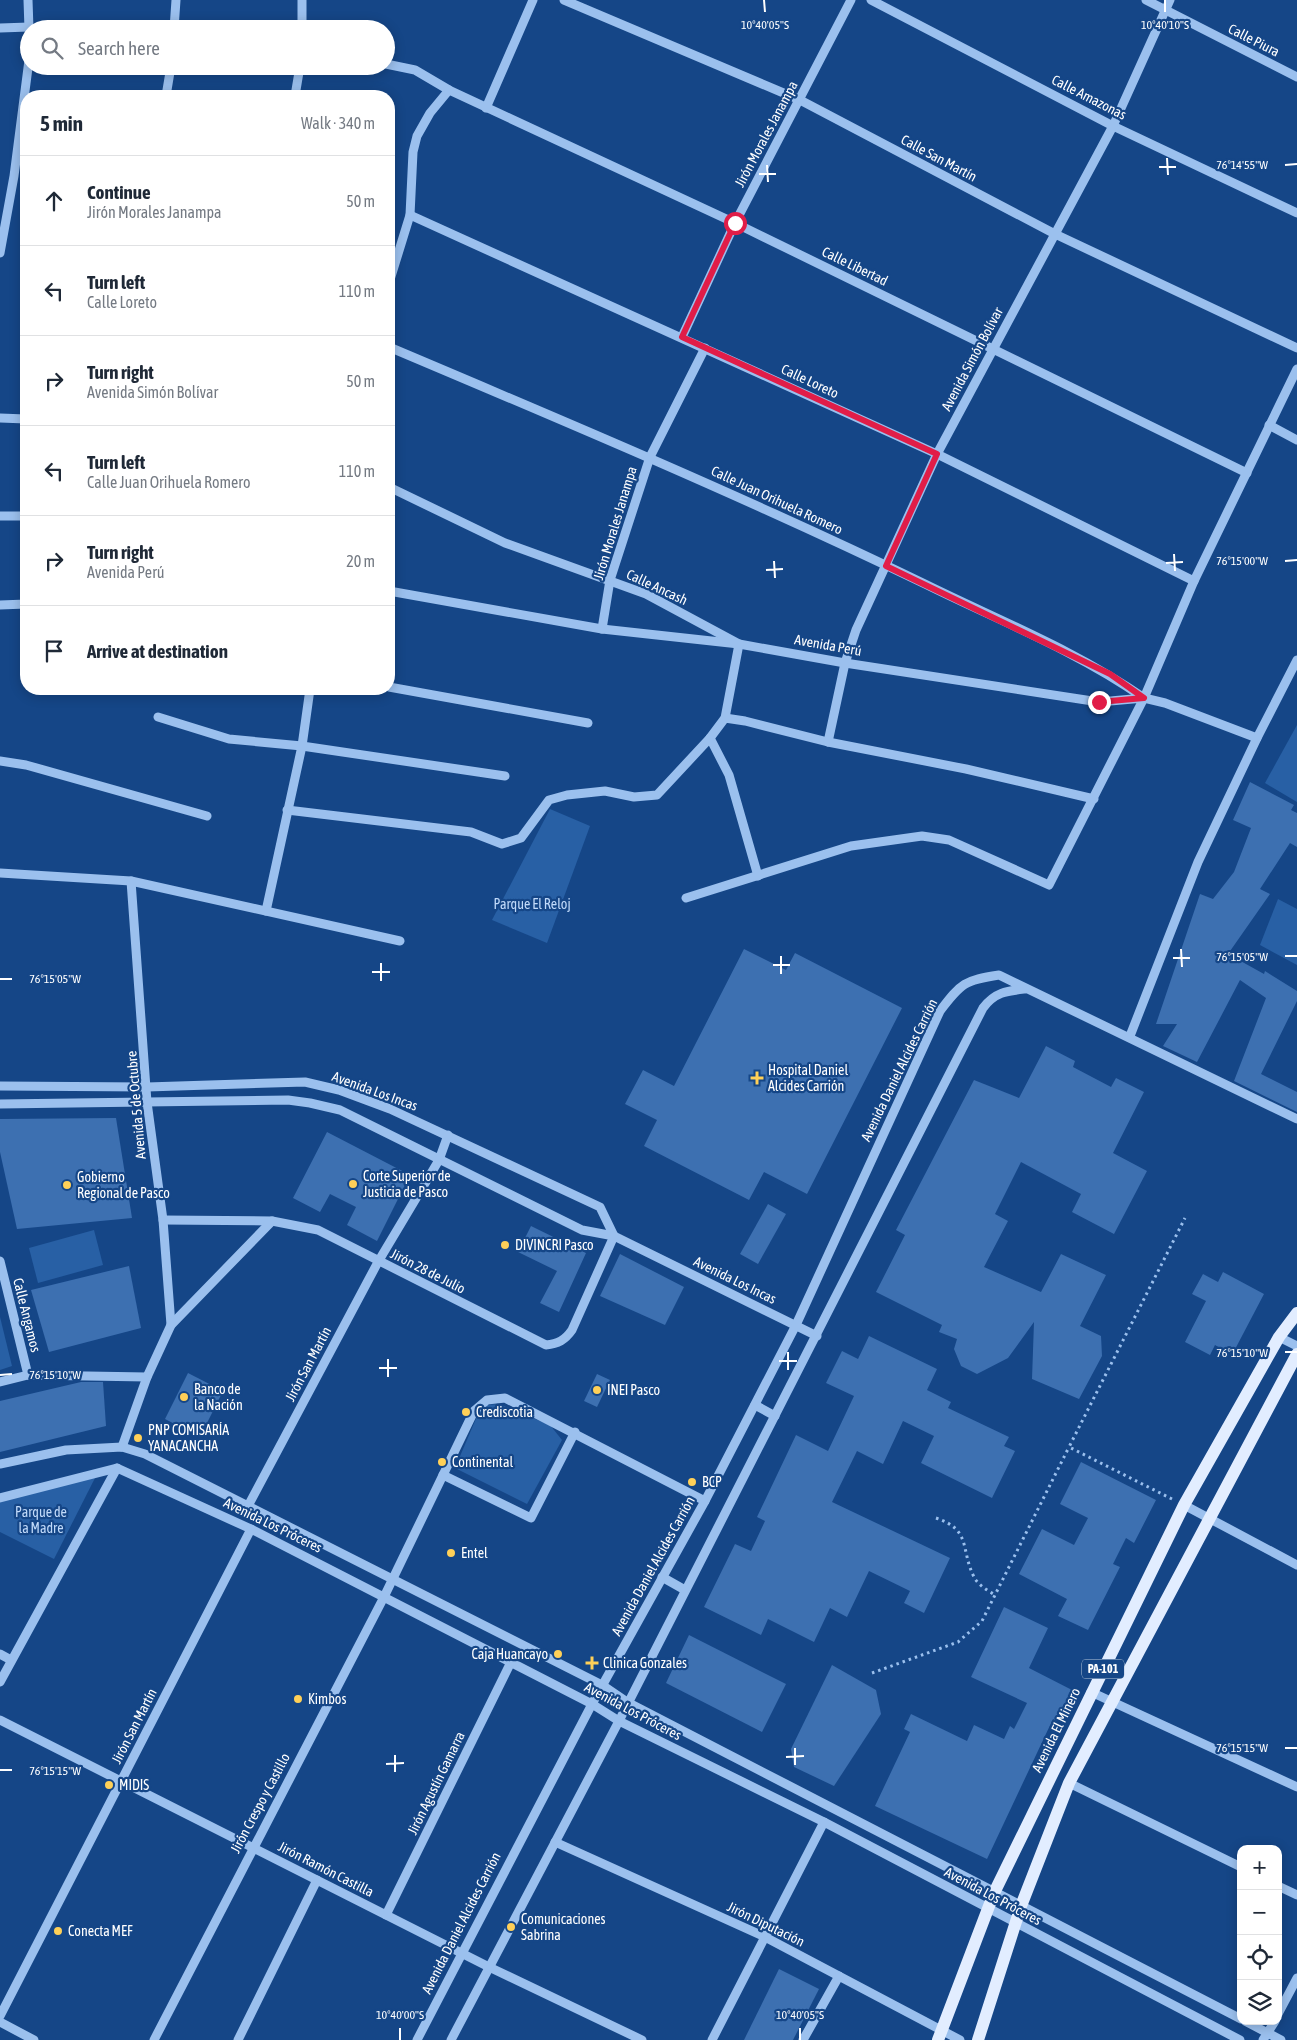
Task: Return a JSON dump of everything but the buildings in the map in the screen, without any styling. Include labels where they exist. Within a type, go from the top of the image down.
[{"type":"main road","name":"Avenida El Minero","points":[[940,2035],[987,1908],[1091,1692],[1184,1505],[1280,1337],[1297,1313]]},
{"type":"main road","name":"PA-101","points":[[978,2040],[1022,1906],[1069,1784],[1297,1354]]},
{"type":"main road","points":[[1039,1799],[1059,1809]]},
{"type":"street","points":[[28,0],[29,20]]},
{"type":"street","points":[[175,20],[176,0]]},
{"type":"street","points":[[302,0],[302,20]]},
{"type":"street","points":[[486,108],[533,0]]},
{"type":"street","name":"Calle San Martín","points":[[564,0],[800,100],[1054,234],[1297,348]]},
{"type":"street","name":"Jirón Morales Janampa","points":[[682,337],[735,223],[851,0]]},
{"type":"street","name":"Calle Amazonas","points":[[871,0],[1113,126],[1297,213]]},
{"type":"street","name":"Calle Piura","points":[[1146,0],[1297,77]]},
{"type":"street","name":"Avenida Simón Bolívar","points":[[828,742],[845,663],[856,630],[937,454],[1113,126],[1170,0]]},
{"type":"street","points":[[0,28],[20,28]]},
{"type":"street","name":"Calle Libertad","points":[[395,66],[415,70],[449,90],[486,108],[735,223],[1246,473]]},
{"type":"street","points":[[25,90],[27,75]]},
{"type":"street","points":[[167,90],[170,75]]},
{"type":"street","points":[[296,90],[298,75]]},
{"type":"street","points":[[395,264],[410,215],[412,152],[417,136],[430,113],[449,90]]},
{"type":"street","points":[[0,253],[14,176],[20,130]]},
{"type":"street","name":"Calle Loreto","points":[[410,215],[937,454],[1194,581]]},
{"type":"street","name":"Jirón Morales Janampa","points":[[602,629],[610,580],[650,457],[705,348]]},
{"type":"street","name":"Calle Juan Orihuela Romero","points":[[395,350],[650,457],[886,566],[1110,674],[1144,698]]},
{"type":"street","points":[[686,898],[851,846],[922,836],[949,840],[1049,885],[1144,698],[1194,581],[1297,368]]},
{"type":"street","points":[[0,418],[20,418]]},
{"type":"street","points":[[1269,425],[1297,440]]},
{"type":"street","name":"Calle Ancash","points":[[395,490],[505,543],[646,594],[739,644]]},
{"type":"street","points":[[0,516],[20,516]]},
{"type":"street","name":"Avenida Perú","points":[[395,593],[602,629],[739,644],[845,663],[1099,702],[1144,698],[1165,703],[1257,738]]},
{"type":"street","points":[[0,605],[20,604]]},
{"type":"street","points":[[287,810],[470,832],[502,844],[521,838],[549,800],[567,795],[605,791],[634,797],[657,795],[710,738],[725,718],[739,644]]},
{"type":"street","points":[[1130,1036],[1198,862],[1257,738],[1297,660]]},
{"type":"street","points":[[395,688],[588,723]]},
{"type":"street","points":[[266,911],[302,746],[309,695]]},
{"type":"street","points":[[158,717],[229,739],[302,746],[505,776]]},
{"type":"street","points":[[725,718],[745,721],[828,742],[966,769],[1094,799]]},
{"type":"street","points":[[710,738],[729,775],[758,876]]},
{"type":"street","points":[[0,761],[26,765],[207,816]]},
{"type":"street","points":[[0,873],[131,881],[400,941]]},
{"type":"street","name":"Avenida 5 de Octubre","points":[[131,881],[147,1102],[163,1220],[171,1326]]},
{"type":"street","name":"Avenida Daniel Alcides Carrión","points":[[417,2040],[602,1685],[705,1501],[755,1405],[796,1325],[940,1011],[956,989],[973,979],[1000,975],[1026,989],[1130,1036],[1297,1119]]},
{"type":"street","points":[[451,2040],[619,1721],[627,1702],[776,1416],[983,1008],[991,997],[1003,991],[1026,989]]},
{"type":"street","name":"Avenida Los Incas","points":[[0,1086],[147,1087],[305,1082],[339,1090],[390,1109],[448,1135],[600,1208],[614,1236]]},
{"type":"street","points":[[253,1084],[253,1102]]},
{"type":"street","name":"Avenida Los Incas","points":[[0,1104],[253,1102],[288,1100],[340,1110],[582,1230],[614,1236],[817,1336]]},
{"type":"street","name":"Jirón San Martín","points":[[248,1506],[378,1262],[439,1160],[448,1135]]},
{"type":"street","name":"Jirón 28 de Julio","points":[[163,1220],[272,1221],[318,1230],[546,1346],[561,1341],[572,1330],[614,1236]]},
{"type":"street","points":[[122,1447],[147,1378],[171,1326],[272,1221]]},
{"type":"street","name":"Calle Angamos","points":[[0,1261],[28,1375]]},
{"type":"street","points":[[1280,1337],[1297,1346]]},
{"type":"street","points":[[0,1382],[28,1375],[147,1378]]},
{"type":"street","name":"Jirón Crespo y Castillo","points":[[154,2040],[252,1847],[384,1597],[474,1411],[487,1400],[505,1398],[575,1432],[705,1501]]},
{"type":"street","points":[[755,1405],[776,1416]]},
{"type":"street","points":[[443,1475],[531,1518],[575,1432]]},
{"type":"street","name":"Avenida Los Próceres","points":[[0,1464],[66,1450],[122,1447],[144,1454],[602,1685],[627,1702],[1237,2017]]},
{"type":"street","points":[[0,1498],[117,1468]]},
{"type":"street","points":[[0,1682],[117,1468]]},
{"type":"street","name":"Avenida Los Próceres","points":[[117,1468],[251,1529],[592,1704],[619,1721],[824,1822],[1240,2040]]},
{"type":"street","points":[[1184,1505],[1297,1565]]},
{"type":"street","name":"Jirón San Martín","points":[[0,2016],[251,1529]]},
{"type":"street","points":[[662,1577],[686,1590]]},
{"type":"street","points":[[0,1654],[11,1660]]},
{"type":"street","name":"Jirón Agustín Gamarra","points":[[386,1915],[511,1662]]},
{"type":"street","points":[[1091,1692],[1297,1787]]},
{"type":"street","name":"Jirón Ramón Castilla","points":[[0,1720],[461,1953],[642,2040]]},
{"type":"street","points":[[1069,1784],[1237,1865]]},
{"type":"street","points":[[712,2040],[824,1822]]},
{"type":"street","name":"Jirón Diputación","points":[[555,1842],[765,1937],[839,1976],[940,2035],[960,2040]]},
{"type":"street","points":[[238,2040],[317,1880]]},
{"type":"street","points":[[1282,1888],[1297,1895]]},
{"type":"street","points":[[803,2040],[839,1976]]},
{"type":"street","points":[[1282,2006],[1297,1978]]},
{"type":"street","points":[[0,2022],[34,2040]]},
{"type":"street","points":[[1250,2025],[1266,2037],[1281,2040]]},
{"type":"street","points":[[1266,2037],[1273,2025]]},
{"type":"path","points":[[872,1673],[958,1642],[982,1621],[1185,1218]]},
{"type":"path","points":[[1069,1447],[1184,1505]]},
{"type":"path","points":[[936,1518],[951,1523],[959,1530],[974,1577],[979,1584],[995,1595]]},
{"type":"green space","points":[[1297,725],[1297,802],[1265,783]]},
{"type":"green space","name":"Parque El Reloj","points":[[550,809],[590,826],[547,943],[492,920]]},
{"type":"green space","points":[[1278,899],[1297,909],[1297,965],[1260,945]]},
{"type":"green space","points":[[94,1230],[103,1265],[38,1283],[29,1248]]},
{"type":"green space","points":[[0,1317],[12,1366],[0,1370]]},
{"type":"green space","points":[[499,1404],[550,1425],[562,1440],[527,1504],[455,1468],[478,1414],[487,1405]]},
{"type":"green space","name":"Parque de la Madre","points":[[96,1476],[54,1559],[0,1532],[0,1501]]},
{"type":"place","name":"Hospital Daniel Alcides Carrión","points":[[757,1078]]},
{"type":"place","name":"Corte Superior de Justicia de Pasco","points":[[353,1184]]},
{"type":"place","name":"Gobierno Regional de Pasco","points":[[67,1185]]},
{"type":"place","name":"DIVINCRI Pasco","points":[[505,1245]]},
{"type":"place","name":"INEI Pasco","points":[[597,1390]]},
{"type":"place","name":"Banco de la Nación","points":[[184,1397]]},
{"type":"place","name":"Crediscotia","points":[[466,1412]]},
{"type":"place","name":"PNP COMISARÍA YANACANCHA","points":[[138,1438]]},
{"type":"place","name":"Continental","points":[[442,1462]]},
{"type":"place","name":"BCP","points":[[692,1482]]},
{"type":"place","name":"Entel","points":[[451,1553]]},
{"type":"place","name":"Caja Huancayo","points":[[558,1654]]},
{"type":"place","name":"Clinica Gonzales","points":[[592,1663]]},
{"type":"place","name":"Kimbos","points":[[298,1699]]},
{"type":"place","name":"MIDIS","points":[[109,1785]]},
{"type":"place","name":"Comunicaciones Sabrina","points":[[511,1927]]},
{"type":"place","name":"Conecta MEF","points":[[58,1931]]},
{"type":"route","points":[[735,223],[682,337],[937,454],[886,566],[1110,674],[1144,698],[1099,702]]}]
